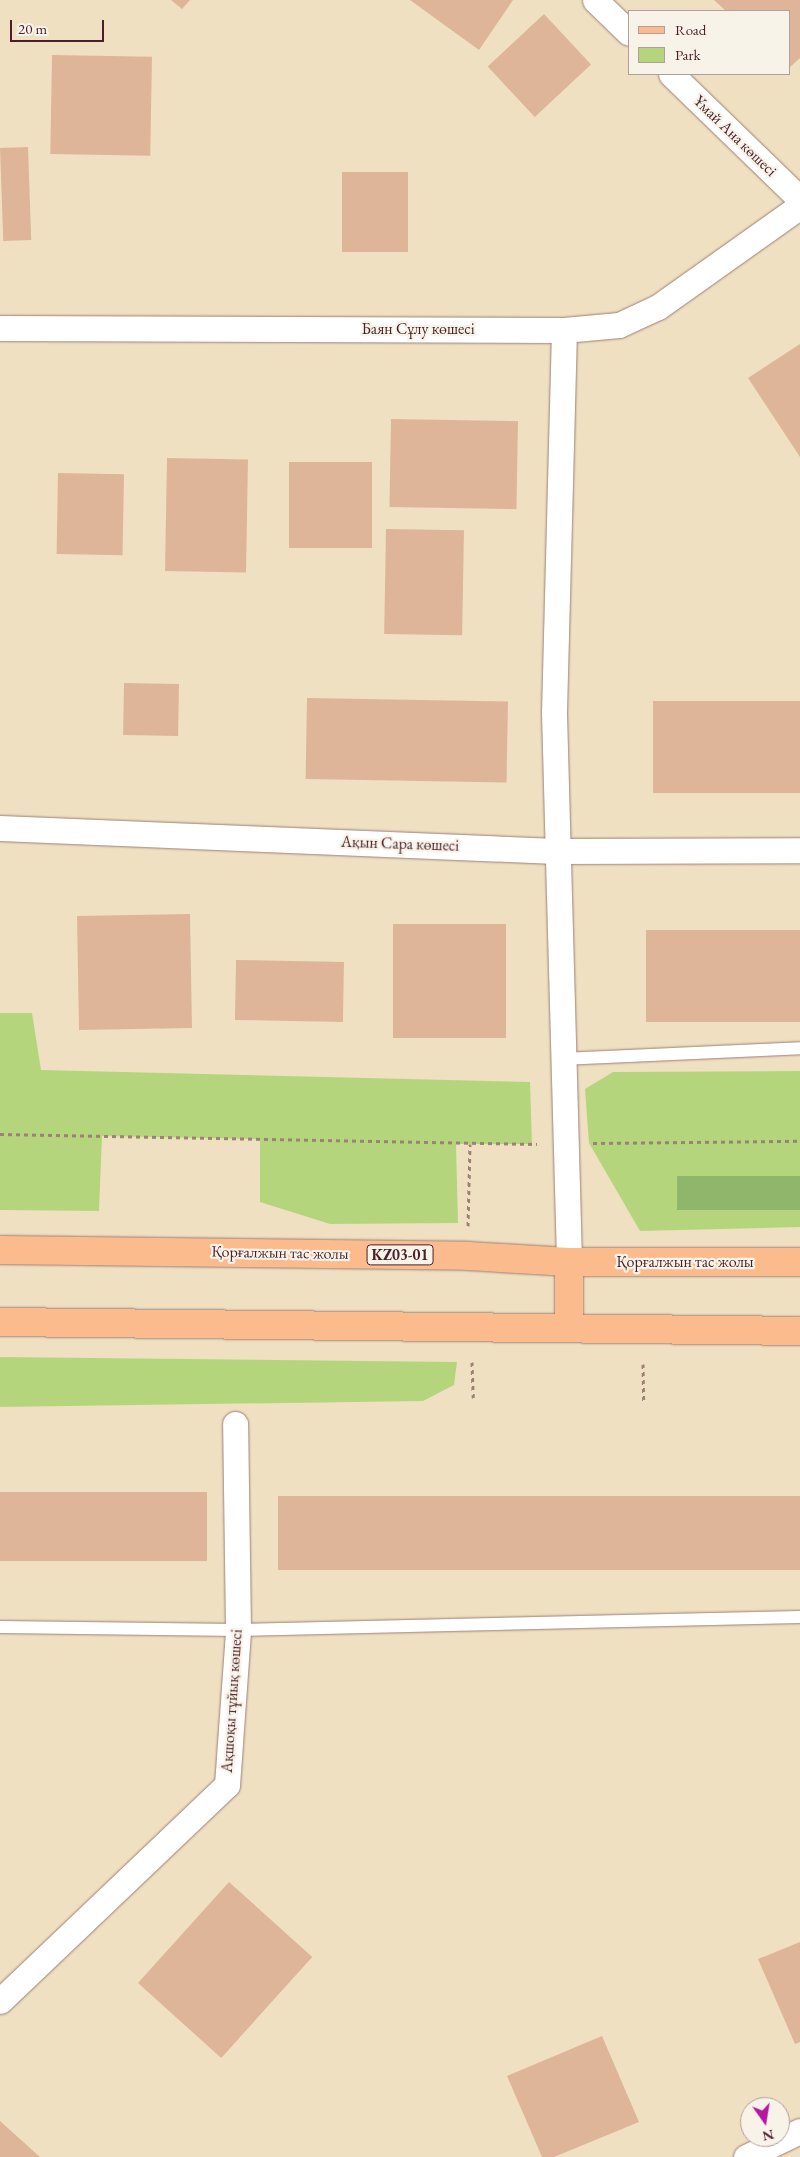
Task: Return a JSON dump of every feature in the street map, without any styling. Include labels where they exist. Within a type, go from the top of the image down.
[{"type":"main road","name":"Қорғалжын тас жолы","points":[[0,1250],[468,1256],[569,1262],[800,1262]]},
{"type":"main road","points":[[569,1262],[569,1328]]},
{"type":"main road","points":[[0,1322],[800,1331]]},
{"type":"street","points":[[595,0],[628,32]]},
{"type":"street","name":"Ұмай Ана көшесі","points":[[672,75],[800,199]]},
{"type":"street","name":"Баян Сұлу көшесі","points":[[0,328],[564,330],[619,325],[658,307],[800,206]]},
{"type":"street","points":[[564,330],[554,713],[556,851],[569,1262]]},
{"type":"street","name":"Ақын Сара көшесі","points":[[0,828],[556,851],[800,850]]},
{"type":"street","name":"Ақшоқы тұйық көшесі","points":[[0,2001],[226,1785],[238,1630],[234,1424]]},
{"type":"street","points":[[746,2157],[800,2131]]},
{"type":"lane","points":[[562,1059],[800,1048]]},
{"type":"lane","points":[[0,1627],[238,1630],[800,1617]]},
{"type":"path","points":[[0,1134],[470,1144],[800,1141]]},
{"type":"path","points":[[468,1232],[470,1144]]},
{"type":"path","points":[[472,1362],[473,1398]]},
{"type":"path","points":[[643,1364],[644,1402]]},
{"type":"green space","points":[[0,1013],[32,1013],[41,1070],[530,1082],[532,1144],[456,1144],[458,1223],[330,1224],[260,1202],[260,1139],[102,1136],[99,1211],[0,1210]]},
{"type":"green space","points":[[800,1071],[800,1227],[640,1231],[589,1143],[585,1089],[613,1072]]},
{"type":"green space","points":[[677,1176],[800,1176],[800,1210],[677,1210]]},
{"type":"green space","points":[[0,1357],[457,1362],[454,1385],[423,1401],[0,1407]]},
{"type":"building","points":[[171,0],[190,0],[182,9]]},
{"type":"building","points":[[410,0],[513,0],[479,50]]},
{"type":"building","points":[[714,0],[800,0],[800,58],[790,67],[790,10],[725,10]]},
{"type":"building","points":[[544,14],[591,64],[535,117],[488,67]]},
{"type":"building","points":[[52,55],[152,57],[150,156],[50,154]]},
{"type":"building","points":[[28,147],[31,240],[3,241],[0,148]]},
{"type":"building","points":[[342,172],[408,172],[408,252],[342,252]]},
{"type":"building","points":[[800,344],[800,457],[748,378]]},
{"type":"building","points":[[391,419],[518,421],[516,509],[389,507]]},
{"type":"building","points":[[167,458],[248,459],[246,572],[165,571]]},
{"type":"building","points":[[289,462],[372,462],[372,548],[289,548]]},
{"type":"building","points":[[58,473],[124,474],[123,555],[57,554]]},
{"type":"building","points":[[386,529],[464,530],[462,635],[384,634]]},
{"type":"building","points":[[124,683],[179,684],[178,736],[123,735]]},
{"type":"building","points":[[307,698],[508,702],[507,782],[306,779]]},
{"type":"building","points":[[653,701],[800,701],[800,793],[653,793]]},
{"type":"building","points":[[190,914],[192,1028],[79,1030],[77,916]]},
{"type":"building","points":[[393,924],[506,924],[506,1038],[393,1038]]},
{"type":"building","points":[[646,930],[800,930],[800,1022],[646,1022]]},
{"type":"building","points":[[236,960],[344,962],[343,1022],[235,1020]]},
{"type":"building","points":[[0,1492],[207,1492],[207,1561],[0,1561]]},
{"type":"building","points":[[278,1496],[800,1496],[800,1570],[278,1570]]},
{"type":"building","points":[[229,1882],[312,1957],[221,2058],[138,1983]]},
{"type":"building","points":[[800,1942],[800,2042],[795,2044],[758,1959]]},
{"type":"building","points":[[602,2036],[639,2122],[554,2157],[542,2157],[507,2076]]},
{"type":"building","points":[[0,2121],[40,2157],[0,2157]]}]
